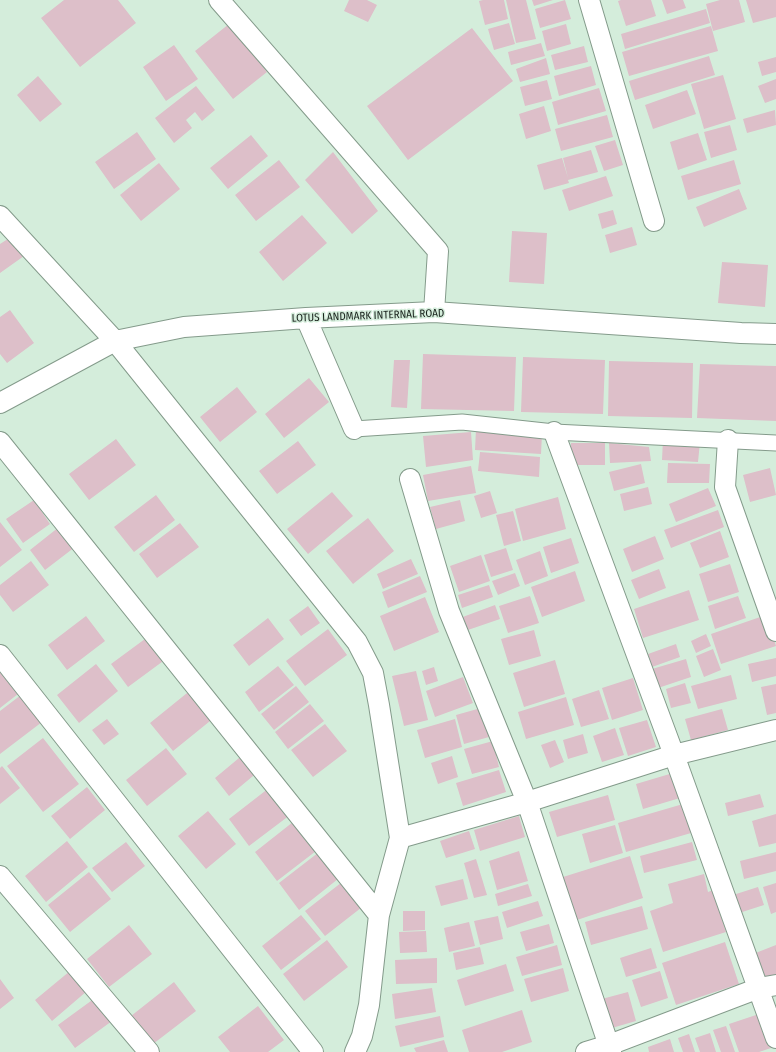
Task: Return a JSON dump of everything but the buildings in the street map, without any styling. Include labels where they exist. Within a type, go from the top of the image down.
[{"type":"street","points":[[219,0],[438,251],[434,312]]},
{"type":"street","points":[[589,0],[654,221]]},
{"type":"street","points":[[0,216],[115,341],[356,642],[373,673],[400,838],[380,915],[369,1005],[362,1036],[356,1052]]},
{"type":"street","name":"LOTUS LANDMARK INTERNAL ROAD","points":[[0,403],[115,341],[184,327],[306,318],[434,312],[741,333],[776,334]]},
{"type":"street","points":[[306,318],[354,429],[462,422],[554,432],[776,443]]},
{"type":"street","points":[[554,432],[674,755],[768,986],[776,1038]]},
{"type":"street","points":[[728,440],[724,487],[776,631]]},
{"type":"street","points":[[0,442],[380,915]]},
{"type":"street","points":[[410,479],[449,610],[527,802],[610,1048]]},
{"type":"street","points":[[0,655],[313,1052]]},
{"type":"street","points":[[400,838],[527,802],[674,755],[776,730]]},
{"type":"street","points":[[0,876],[149,1052]]},
{"type":"street","points":[[586,1052],[610,1048],[768,986]]}]
